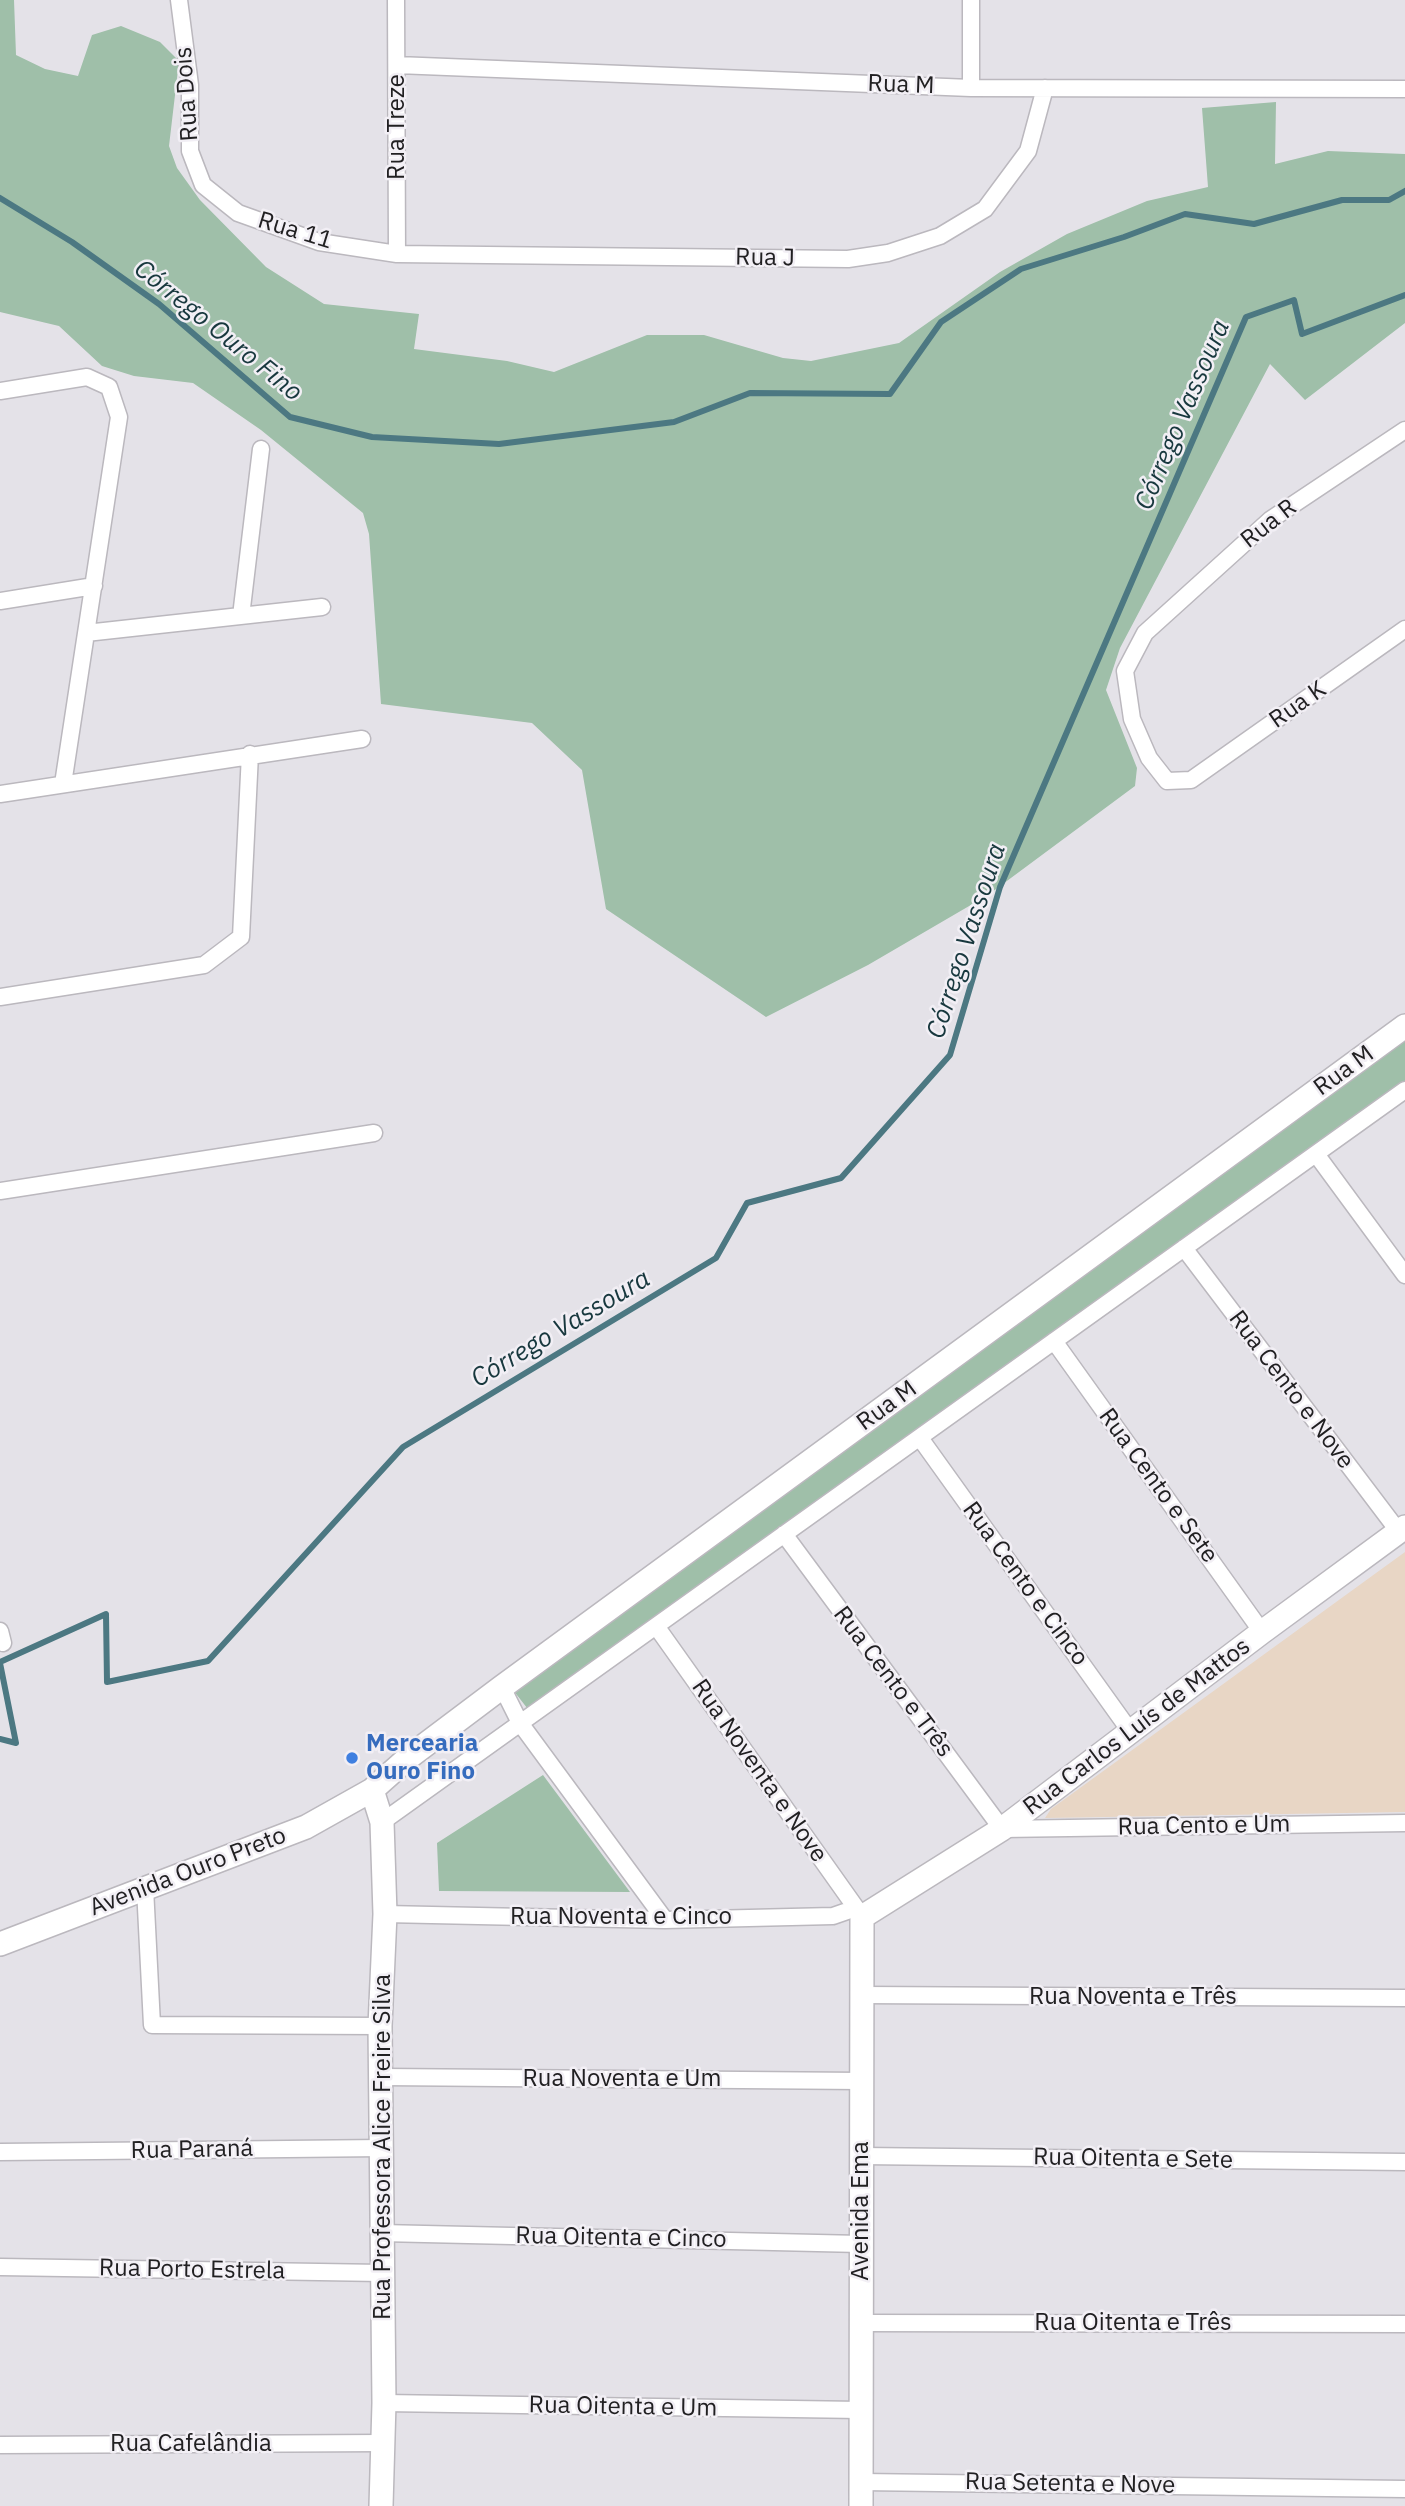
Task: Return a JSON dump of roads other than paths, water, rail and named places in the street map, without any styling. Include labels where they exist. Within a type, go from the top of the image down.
[{"type":"street","name":"Rua Dois","points":[[179,0],[190,85],[190,150],[203,185]]},
{"type":"street","name":"Rua Treze","points":[[397,0],[397,254]]},
{"type":"street","points":[[971,0],[971,88]]},
{"type":"street","name":"Rua M","points":[[397,65],[971,88],[1405,89]]},
{"type":"street","name":"Rua J","points":[[397,254],[848,259],[888,253],[940,236],[985,209],[1028,151],[1045,88]]},
{"type":"street","name":"Rua 11","points":[[203,185],[238,213],[319,242],[397,254]]},
{"type":"street","points":[[0,391],[87,377],[109,387],[119,417],[63,784]]},
{"type":"street","name":"Rua R","points":[[1191,780],[1167,781],[1149,758],[1132,719],[1125,671],[1144,633],[1270,520],[1405,430]]},
{"type":"street","points":[[241,616],[261,449]]},
{"type":"street","points":[[0,601],[94,586]]},
{"type":"street","points":[[86,634],[322,607]]},
{"type":"street","name":"Rua K","points":[[1191,780],[1405,629]]},
{"type":"street","points":[[0,794],[362,739]]},
{"type":"street","points":[[0,997],[204,965],[241,937],[250,754]]},
{"type":"street","name":"Rua M","points":[[372,1790],[409,1757],[502,1687],[1405,1026]]},
{"type":"street","name":"Rua M","points":[[382,1822],[1405,1090]]},
{"type":"street","points":[[0,1191],[374,1133]]},
{"type":"street","points":[[1316,1154],[1405,1275]]},
{"type":"street","name":"Rua Cento e Nove","points":[[1184,1248],[1402,1530]]},
{"type":"street","name":"Rua Cento e Sete","points":[[1054,1341],[1262,1632]]},
{"type":"street","name":"Rua Cento e Cinco","points":[[920,1437],[1130,1731]]},
{"type":"street","name":"Rua Carlos Luís de Mattos","points":[[859,1912],[1002,1829],[1262,1632],[1402,1530]]},
{"type":"street","name":"Rua Cento e Três","points":[[784,1534],[1002,1829]]},
{"type":"street","name":"Rua Noventa e Nove","points":[[656,1626],[859,1912]]},
{"type":"street","points":[[502,1687],[520,1723],[665,1920]]},
{"type":"street","name":"Rua Professora Alice Freire Silva","points":[[372,1790],[382,1822],[385,1914],[380,2026],[383,2077],[384,2403],[381,2506]]},
{"type":"street","name":"Avenida Ouro Preto","points":[[0,1944],[306,1828],[372,1790]]},
{"type":"street","name":"Rua Cento e Um","points":[[1002,1829],[1405,1824]]},
{"type":"street","points":[[145,1888],[152,2025],[380,2026]]},
{"type":"street","name":"Rua Noventa e Cinco","points":[[385,1914],[665,1920],[833,1916],[859,1912]]},
{"type":"street","name":"Avenida Ema","points":[[859,1912],[862,1995],[860,2506]]},
{"type":"street","name":"Rua Noventa e Três","points":[[862,1995],[1405,1998]]},
{"type":"street","name":"Rua Noventa e Um","points":[[383,2077],[862,2081]]},
{"type":"street","name":"Rua Paraná","points":[[0,2152],[383,2148]]},
{"type":"street","name":"Rua Oitenta e Sete","points":[[861,2156],[1405,2162]]},
{"type":"street","name":"Rua Oitenta e Cinco","points":[[382,2233],[861,2244]]},
{"type":"street","name":"Rua Porto Estrela","points":[[0,2267],[383,2273]]},
{"type":"street","name":"Rua Oitenta e Três","points":[[861,2323],[1405,2324]]},
{"type":"street","name":"Rua Oitenta e Um","points":[[384,2403],[861,2410]]},
{"type":"street","name":"Rua Cafelândia","points":[[0,2445],[383,2443]]},
{"type":"street","name":"Rua Setenta e Nove","points":[[860,2482],[1405,2488]]},
{"type":"waterway","name":"Córrego Ouro Fino","points":[[0,198],[72,242],[159,304],[290,417],[372,437],[499,444],[674,422],[750,393],[890,394],[941,322],[1021,269],[1124,237],[1185,214],[1254,224],[1342,200],[1389,200],[1405,191]]},
{"type":"waterway","name":"Córrego Vassoura","points":[[0,1662],[106,1614],[107,1682],[208,1661],[403,1447],[716,1258],[747,1203],[841,1178],[950,1055],[1000,887],[1246,317],[1294,300],[1302,334],[1405,295]]},
{"type":"waterway","name":"Córrego Vassoura","points":[[0,1663],[16,1743],[0,1739]]},
{"type":"place","name":"Mercearia Ouro Fino","points":[[352,1758]]}]
